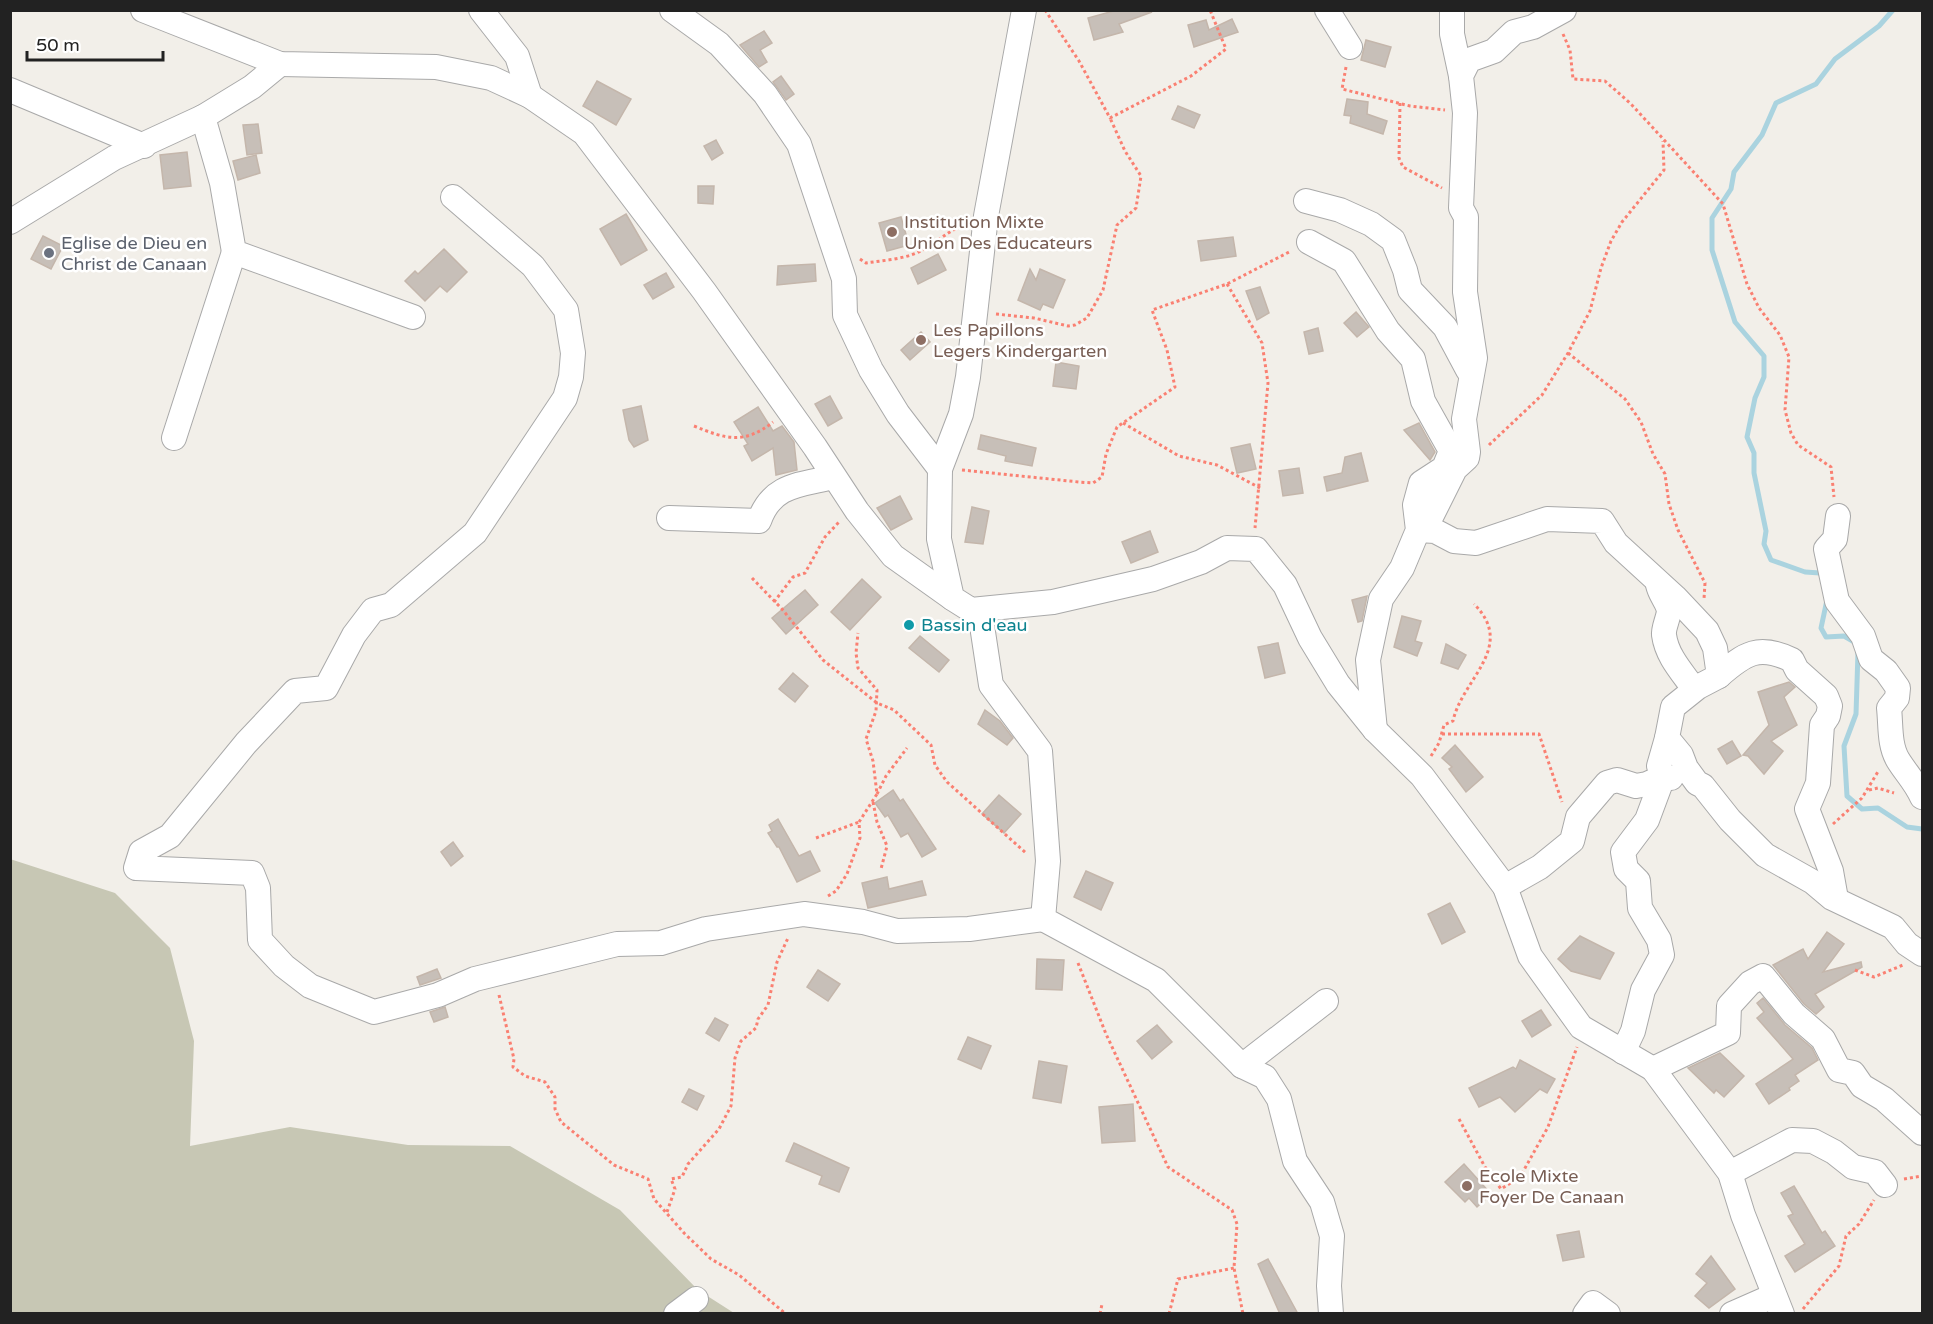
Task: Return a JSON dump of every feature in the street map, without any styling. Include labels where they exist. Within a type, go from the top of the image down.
[{"type":"street","points":[[143,10],[280,64],[436,67],[492,78],[531,96],[584,133],[705,291],[857,511],[893,556],[981,619],[992,685],[1041,751],[1048,861],[1043,919]]},
{"type":"street","points":[[481,10],[517,57],[531,96]]},
{"type":"street","points":[[672,10],[719,44],[765,94],[799,144],[844,279],[845,315],[871,370],[898,414],[940,469]]},
{"type":"street","points":[[961,604],[939,539],[940,469],[960,414],[968,377],[973,314],[986,216],[1024,10]]},
{"type":"street","points":[[1375,730],[1368,660],[1381,599],[1402,568],[1418,530],[1432,515],[1455,469],[1467,458],[1464,419],[1474,358],[1465,292],[1466,217],[1461,208],[1465,113],[1461,76],[1452,34],[1452,10]]},
{"type":"street","points":[[1331,12],[1350,47]]},
{"type":"street","points":[[1461,76],[1469,60],[1494,51],[1514,32],[1561,13]]},
{"type":"street","points":[[10,222],[114,158],[202,117],[252,87],[280,64]]},
{"type":"street","points":[[10,90],[144,146]]},
{"type":"street","points":[[174,438],[234,252],[222,183],[202,117]]},
{"type":"street","points":[[453,197],[533,266],[566,310],[573,353],[572,376],[566,398],[475,533],[392,605],[372,610],[354,635],[326,688],[295,691],[246,744],[170,836],[141,852],[136,868],[252,873],[258,888],[260,940],[284,966],[310,986],[374,1012],[438,995],[493,974],[617,944],[661,943],[706,929],[804,914],[863,922],[897,931],[969,929],[1043,919],[1156,980],[1242,1066],[1265,1077],[1279,1099],[1295,1161],[1322,1202],[1332,1236],[1329,1286],[1331,1314]]},
{"type":"street","points":[[1306,201],[1340,210],[1371,224],[1393,240],[1410,290],[1445,327],[1470,375]]},
{"type":"street","points":[[1309,242],[1344,261],[1388,331],[1413,359],[1423,401],[1451,451],[1444,468],[1421,483],[1415,505],[1418,530]]},
{"type":"street","points":[[234,252],[413,317]]},
{"type":"street","points":[[669,519],[759,521],[765,505],[782,489],[833,477]]},
{"type":"street","points":[[1838,516],[1835,539],[1826,549],[1837,601],[1863,636],[1871,659],[1886,671],[1898,688],[1897,698],[1889,708],[1892,744],[1897,759],[1913,780],[1911,798]]},
{"type":"street","points":[[1418,530],[1435,531],[1454,541],[1476,543],[1547,519],[1602,521],[1616,543],[1696,617],[1707,631],[1715,648],[1719,676]]},
{"type":"street","points":[[961,604],[1053,602],[1153,579],[1201,562],[1227,548],[1256,549],[1285,585],[1310,638],[1338,684],[1375,730],[1422,776],[1506,887],[1530,956],[1581,1027],[1653,1069],[1730,1173],[1777,1305],[1732,1314]]},
{"type":"street","points":[[1657,580],[1669,609],[1664,636],[1678,670],[1685,675],[1694,689]]},
{"type":"street","points":[[1623,1052],[1633,1031],[1643,990],[1662,955],[1659,940],[1640,908],[1638,881],[1626,869],[1623,852],[1647,820],[1663,777],[1659,766],[1673,707],[1694,689],[1719,676],[1735,661],[1751,652],[1768,651],[1792,660],[1797,670],[1826,696],[1830,706],[1828,716],[1822,725],[1818,783],[1806,809],[1831,871],[1836,899]]},
{"type":"street","points":[[1667,738],[1681,755],[1686,768],[1697,783]]},
{"type":"street","points":[[1506,887],[1540,867],[1572,841],[1578,817],[1607,783],[1617,780],[1636,786],[1663,777],[1703,786],[1730,820],[1765,855],[1813,882],[1836,899],[1893,927],[1918,958]]},
{"type":"street","points":[[1653,1069],[1728,1033],[1729,1006],[1750,983],[1763,976],[1794,1014],[1823,1039],[1839,1070],[1853,1073],[1862,1086],[1884,1099],[1923,1133]]},
{"type":"street","points":[[1242,1066],[1326,1001]]},
{"type":"street","points":[[1730,1173],[1792,1140],[1813,1142],[1834,1152],[1853,1167],[1875,1172],[1885,1185]]},
{"type":"street","points":[[676,1314],[696,1299]]},
{"type":"street","points":[[1585,1314],[1593,1303],[1608,1314]]},
{"type":"path","points":[[973,314],[1034,318],[1068,326],[1076,325],[1087,318],[1098,301],[1117,225],[1136,208],[1141,177],[1125,151],[1080,61],[1045,10]]},
{"type":"path","points":[[1110,118],[1191,76],[1226,49],[1210,10]]},
{"type":"path","points":[[1561,13],[1574,79],[1605,81],[1631,104],[1723,204],[1747,284],[1759,308],[1780,335],[1789,357],[1785,410],[1791,433],[1798,445],[1831,467],[1838,516]]},
{"type":"path","points":[[1350,47],[1341,89],[1400,103],[1465,113]]},
{"type":"path","points":[[1400,103],[1399,158],[1403,167],[1440,187],[1461,208]]},
{"type":"path","points":[[1467,458],[1499,437],[1520,413],[1542,395],[1568,353],[1590,311],[1601,268],[1611,242],[1622,222],[1664,170],[1663,141]]},
{"type":"path","points":[[857,258],[867,263],[902,257],[925,249],[946,231],[986,216]]},
{"type":"path","points":[[940,469],[1093,483],[1102,477],[1106,454],[1117,427],[1175,387],[1167,350],[1152,310],[1227,284],[1309,242]]},
{"type":"path","points":[[1227,284],[1262,343],[1268,383],[1259,468],[1260,488],[1255,504],[1256,549]]},
{"type":"path","points":[[1568,353],[1625,399],[1641,422],[1653,453],[1665,474],[1669,504],[1677,530],[1705,584],[1706,595],[1696,617]]},
{"type":"path","points":[[694,426],[718,436],[752,437],[789,410]]},
{"type":"path","points":[[1123,423],[1179,456],[1216,465],[1260,488]]},
{"type":"path","points":[[774,602],[793,577],[805,573],[825,537],[837,523],[857,511]]},
{"type":"path","points":[[752,578],[824,660],[877,703],[894,710],[931,745],[935,765],[947,782],[1027,854],[1048,861]]},
{"type":"path","points":[[1422,776],[1444,725],[1453,721],[1456,705],[1485,663],[1490,644],[1489,630],[1481,610],[1474,604]]},
{"type":"path","points":[[1442,734],[1539,734],[1564,805],[1578,817]]},
{"type":"path","points":[[881,869],[887,846],[877,822],[873,801],[886,776],[907,748]]},
{"type":"path","points":[[1818,835],[1846,813],[1867,790],[1882,766],[1897,759]]},
{"type":"path","points":[[1867,790],[1890,790],[1911,798]]},
{"type":"path","points":[[816,838],[859,822]]},
{"type":"path","points":[[1855,970],[1874,977],[1918,958]]},
{"type":"path","points":[[1078,961],[1106,1034],[1168,1167],[1232,1210],[1237,1224],[1234,1268],[1243,1314]]},
{"type":"path","points":[[493,974],[500,1006],[506,1020],[513,1067],[525,1076],[545,1082],[555,1097],[555,1109],[561,1122],[615,1165],[648,1179],[654,1199],[684,1233],[711,1259],[739,1275],[786,1314]]},
{"type":"path","points":[[1459,1119],[1485,1167],[1501,1189],[1520,1177],[1548,1127],[1557,1098],[1575,1057],[1581,1027]]},
{"type":"path","points":[[1802,1314],[1804,1306],[1815,1298],[1839,1266],[1846,1236],[1859,1224],[1885,1185]]},
{"type":"path","points":[[1169,1314],[1178,1279],[1234,1268]]},
{"type":"path","points":[[1100,1314],[1102,1304]]},
{"type":"shaded area","points":[[10,859],[115,893],[170,948],[194,1041],[190,1146],[290,1127],[408,1145],[510,1146],[620,1210],[698,1290],[734,1313],[11,1313]]},
{"type":"building","points":[[1117,10],[1152,12],[1119,24],[1123,32],[1094,40],[1088,18]]},
{"type":"building","points":[[1232,19],[1238,32],[1194,47],[1188,25],[1206,20],[1209,30]]},
{"type":"building","points":[[764,31],[772,43],[760,50],[767,62],[759,67],[740,45]]},
{"type":"building","points":[[1366,40],[1391,47],[1385,67],[1361,60]]},
{"type":"building","points":[[781,76],[794,94],[786,100],[773,82]]},
{"type":"building","points":[[597,81],[631,99],[616,125],[583,106]]},
{"type":"building","points":[[1347,99],[1368,102],[1367,114],[1387,121],[1383,134],[1350,123],[1351,116],[1344,115]]},
{"type":"building","points":[[1178,106],[1200,115],[1194,128],[1172,119]]},
{"type":"building","points":[[258,124],[262,153],[247,155],[243,125]]},
{"type":"building","points":[[716,140],[723,153],[712,160],[704,146]]},
{"type":"building","points":[[187,152],[191,186],[164,189],[160,155]]},
{"type":"building","points":[[256,155],[260,173],[238,180],[233,161]]},
{"type":"building","points":[[698,186],[714,186],[713,204],[698,203]]},
{"type":"building","points":[[626,214],[647,250],[621,265],[600,229]]},
{"type":"building","points":[[901,217],[909,245],[887,251],[879,223]]},
{"type":"building","points":[[43,236],[63,246],[51,269],[31,259]]},
{"type":"building","points":[[1233,237],[1236,256],[1201,261],[1198,241]]},
{"type":"building","points":[[444,249],[467,272],[447,292],[440,286],[425,301],[405,281],[415,271],[418,274]]},
{"type":"building","points":[[938,254],[946,270],[918,284],[911,268]]},
{"type":"building","points":[[815,264],[816,281],[777,285],[778,266]]},
{"type":"building","points":[[1030,269],[1036,280],[1040,269],[1065,280],[1053,308],[1043,304],[1040,310],[1018,300]]},
{"type":"building","points":[[666,273],[674,287],[653,299],[644,285]]},
{"type":"building","points":[[1260,287],[1269,313],[1257,320],[1246,291]]},
{"type":"building","points":[[1356,312],[1369,327],[1357,337],[1344,323]]},
{"type":"building","points":[[1318,328],[1323,351],[1309,354],[1304,332]]},
{"type":"building","points":[[921,332],[930,342],[910,360],[901,350]]},
{"type":"building","points":[[1056,362],[1079,366],[1076,389],[1053,386]]},
{"type":"building","points":[[830,396],[842,418],[828,426],[815,404]]},
{"type":"building","points":[[641,406],[648,440],[634,447],[629,440],[623,410]]},
{"type":"building","points":[[758,407],[773,431],[782,426],[794,442],[797,470],[776,475],[773,448],[752,461],[744,446],[748,444],[734,422]]},
{"type":"building","points":[[1419,423],[1435,452],[1430,460],[1404,430]]},
{"type":"building","points":[[981,435],[1036,448],[1032,466],[1005,461],[1006,456],[978,449]]},
{"type":"building","points":[[1250,444],[1256,469],[1237,473],[1231,448]]},
{"type":"building","points":[[1361,453],[1368,481],[1327,491],[1324,477],[1342,473],[1345,457]]},
{"type":"building","points":[[1299,468],[1303,493],[1283,496],[1279,471]]},
{"type":"building","points":[[900,496],[912,519],[891,530],[877,508]]},
{"type":"building","points":[[972,507],[989,511],[983,544],[965,542]]},
{"type":"building","points":[[1150,531],[1158,552],[1131,563],[1122,542]]},
{"type":"building","points":[[862,579],[881,597],[850,630],[831,612]]},
{"type":"building","points":[[805,590],[818,605],[786,634],[772,618]]},
{"type":"building","points":[[1367,596],[1362,621],[1358,622],[1352,600]]},
{"type":"building","points":[[1402,616],[1421,621],[1415,641],[1422,643],[1417,656],[1394,647]]},
{"type":"building","points":[[920,636],[949,660],[939,672],[909,648]]},
{"type":"building","points":[[1278,643],[1285,673],[1265,678],[1258,647]]},
{"type":"building","points":[[1446,644],[1466,655],[1458,669],[1441,663]]},
{"type":"building","points":[[793,673],[808,686],[795,702],[779,689]]},
{"type":"building","points":[[1789,682],[1795,687],[1784,697],[1797,725],[1771,741],[1783,751],[1764,774],[1748,756],[1743,755],[1769,725],[1758,692]]},
{"type":"building","points":[[985,710],[1000,721],[1013,738],[1007,745],[978,724]]},
{"type":"building","points":[[1732,741],[1741,756],[1727,764],[1718,749]]},
{"type":"building","points":[[1455,745],[1483,777],[1466,792],[1449,769],[1452,767],[1442,758]]},
{"type":"building","points":[[893,790],[900,801],[903,799],[936,849],[922,857],[908,833],[901,837],[888,815],[885,817],[875,803]]},
{"type":"building","points":[[999,795],[1021,814],[1004,833],[982,814]]},
{"type":"building","points":[[778,819],[799,856],[810,851],[820,871],[797,882],[779,847],[768,833],[772,831],[769,825]]},
{"type":"building","points":[[453,842],[463,856],[451,866],[441,852]]},
{"type":"building","points":[[1086,871],[1113,883],[1101,910],[1074,897]]},
{"type":"building","points":[[887,877],[889,889],[922,881],[926,895],[868,908],[862,883]]},
{"type":"building","points":[[1450,903],[1465,932],[1442,944],[1428,914]]},
{"type":"building","points":[[1827,932],[1844,944],[1823,972],[1861,962],[1862,967],[1815,994],[1824,1007],[1816,1014],[1804,1004],[1773,965],[1803,949],[1808,959]]},
{"type":"building","points":[[1580,936],[1614,953],[1600,979],[1571,971],[1558,959]]},
{"type":"building","points":[[1037,959],[1064,960],[1062,990],[1036,989]]},
{"type":"building","points":[[437,969],[441,978],[420,985],[417,977]]},
{"type":"building","points":[[818,970],[840,984],[828,1001],[807,987]]},
{"type":"building","points":[[1763,998],[1785,1025],[1812,1048],[1818,1060],[1795,1075],[1799,1081],[1769,1104],[1756,1084],[1793,1059],[1757,1018],[1764,1012],[1757,1003]]},
{"type":"building","points":[[445,1007],[448,1017],[434,1022],[430,1012]]},
{"type":"building","points":[[1541,1010],[1551,1025],[1532,1037],[1522,1021]]},
{"type":"building","points":[[715,1018],[728,1025],[719,1041],[706,1033]]},
{"type":"building","points":[[1157,1025],[1172,1042],[1152,1059],[1137,1041]]},
{"type":"building","points":[[968,1037],[991,1046],[981,1069],[958,1059]]},
{"type":"building","points":[[1720,1053],[1744,1076],[1724,1097],[1716,1090],[1714,1093],[1688,1068]]},
{"type":"building","points":[[1520,1060],[1555,1079],[1547,1093],[1540,1089],[1515,1112],[1500,1097],[1479,1107],[1469,1088],[1513,1067],[1516,1069]]},
{"type":"building","points":[[1039,1061],[1067,1066],[1061,1103],[1033,1098]]},
{"type":"building","points":[[689,1089],[704,1096],[697,1110],[682,1102]]},
{"type":"building","points":[[1133,1104],[1135,1141],[1102,1143],[1099,1107]]},
{"type":"building","points":[[794,1143],[849,1168],[839,1192],[819,1184],[822,1176],[786,1161]]},
{"type":"building","points":[[1464,1164],[1491,1194],[1477,1207],[1469,1198],[1465,1202],[1445,1182]]},
{"type":"building","points":[[1794,1186],[1822,1233],[1825,1231],[1835,1246],[1795,1272],[1785,1256],[1805,1244],[1788,1216],[1793,1214],[1781,1193]]},
{"type":"building","points":[[1579,1231],[1584,1257],[1563,1261],[1557,1235]]},
{"type":"building","points":[[1711,1256],[1735,1289],[1709,1308],[1695,1296],[1707,1283],[1696,1274]]},
{"type":"building","points":[[1268,1259],[1298,1314],[1280,1314],[1258,1264]]},
{"type":"waterway","points":[[1823,577],[1820,573],[1805,572],[1771,560],[1764,544],[1766,531],[1754,473],[1754,453],[1747,437],[1755,398],[1764,377],[1764,356],[1735,322],[1712,250],[1712,218],[1731,189],[1734,172],[1762,135],[1776,103],[1816,84],[1835,59],[1879,26],[1893,10]]},
{"type":"waterway","points":[[1827,600],[1821,628],[1826,637],[1844,636],[1856,643]]},
{"type":"waterway","points":[[1858,652],[1856,714],[1844,746],[1847,796],[1862,809],[1878,808],[1907,827],[1922,829]]},
{"type":"place","name":"Institution Mixte Union Des Educateurs","points":[[892,232]]},
{"type":"place","name":"Eglise de Dieu en Christ de Canaan","points":[[49,253]]},
{"type":"place","name":"Les Papillons Legers Kindergarten","points":[[921,340]]},
{"type":"place","name":"Bassin d'eau","points":[[909,625]]},
{"type":"place","name":"Ecole Mixte Foyer De Canaan","points":[[1467,1186]]}]
